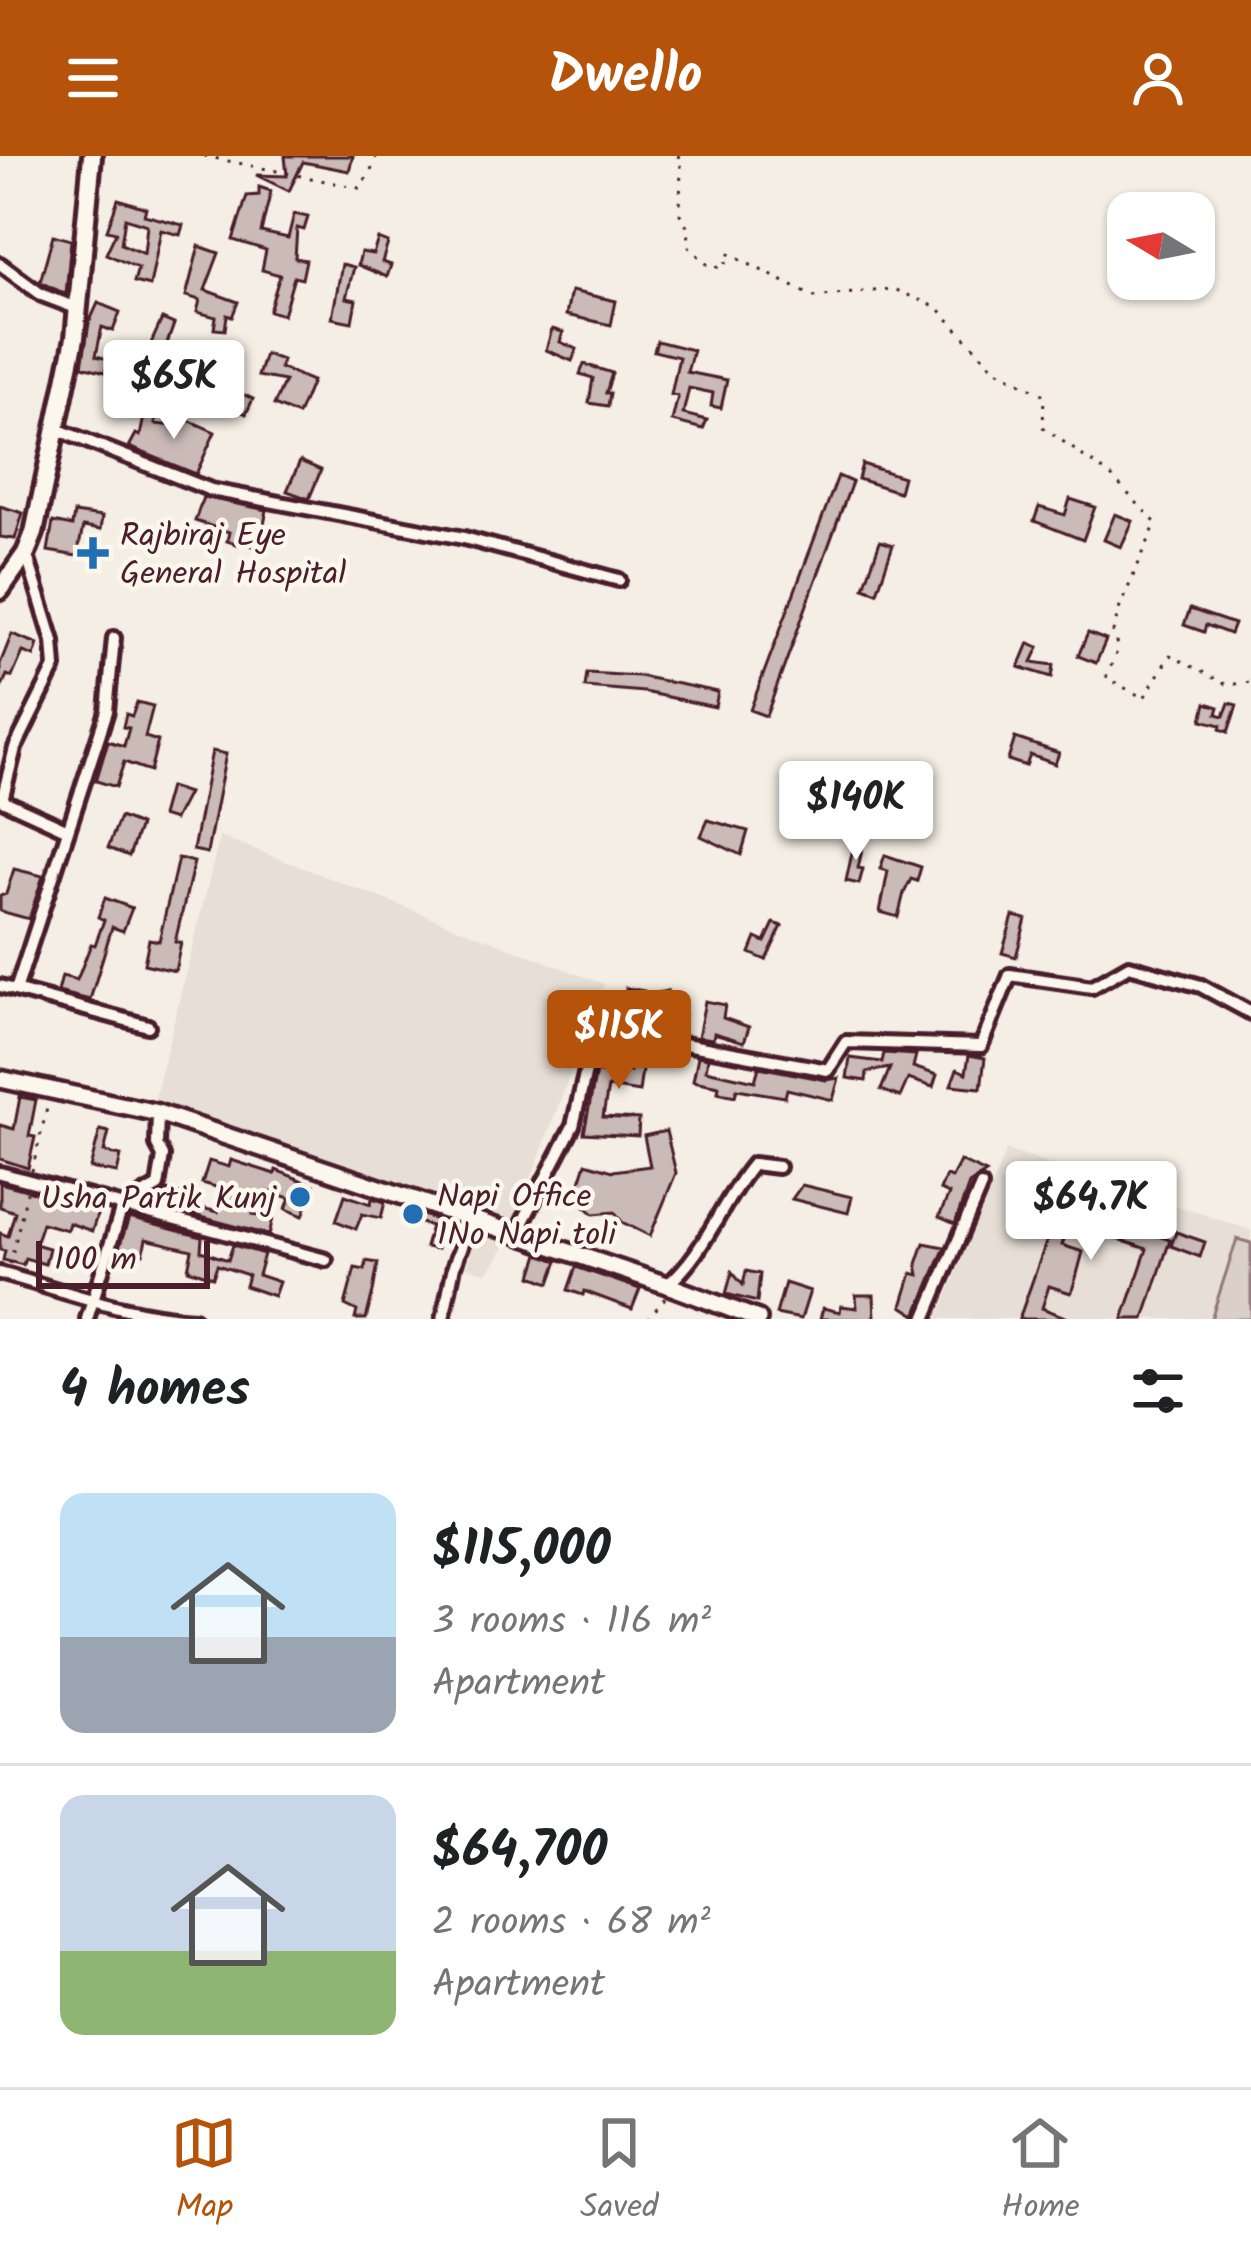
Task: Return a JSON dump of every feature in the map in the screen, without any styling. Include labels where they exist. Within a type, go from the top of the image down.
[{"type":"main road","points":[[0,590],[26,553],[56,429],[80,309],[92,156]]},
{"type":"main road","points":[[0,1079],[158,1113],[670,1286],[747,1317]]},
{"type":"street","points":[[0,264],[42,296],[80,309]]},
{"type":"street","points":[[56,429],[212,490],[464,538],[619,580]]},
{"type":"street","points":[[26,553],[53,641],[55,667],[15,748],[2,800],[68,830]]},
{"type":"street","points":[[16,990],[107,711],[114,638]]},
{"type":"street","points":[[0,742],[15,748]]},
{"type":"street","points":[[516,1235],[572,1126],[596,1028],[828,1070],[846,1042],[981,1046],[1010,975],[1092,987],[1129,966],[1201,986],[1251,1013]]},
{"type":"street","points":[[0,986],[148,1026]]},
{"type":"street","points":[[87,1319],[122,1207],[158,1186],[163,1156],[158,1145],[158,1113]]},
{"type":"street","points":[[670,1286],[722,1216],[733,1188],[753,1164],[778,1167]]},
{"type":"street","points":[[0,1173],[326,1260]]},
{"type":"street","points":[[925,1319],[982,1186]]},
{"type":"street","points":[[442,1319],[471,1219]]},
{"type":"street","points":[[0,1273],[159,1317],[194,1319]]},
{"type":"path","points":[[204,156],[359,188],[376,156]]},
{"type":"path","points":[[677,156],[681,157],[680,214],[689,229],[688,246],[710,266],[724,267],[727,253],[814,297],[894,289],[938,308],[995,369],[1044,395],[1043,427],[1112,476],[1156,523],[1120,607],[1113,632],[1118,650],[1106,678],[1144,698],[1170,655],[1227,685],[1251,682]]},
{"type":"path","points":[[648,1319],[670,1286]]},
{"type":"shaded area","points":[[220,836],[604,984],[511,1232],[154,1101]]},
{"type":"shaded area","points":[[1006,1150],[1251,1230],[1251,1319],[938,1319]]},
{"type":"shaded area","points":[[479,1229],[507,1238],[487,1273],[466,1267]]},
{"type":"shaded area","points":[[1237,1239],[1251,1243],[1251,1319],[1211,1319]]},
{"type":"building","points":[[285,156],[353,156],[349,171],[303,162],[289,191],[256,175],[287,176]]},
{"type":"building","points":[[259,187],[271,191],[261,232],[288,238],[294,214],[308,217],[304,230],[297,228],[295,258],[306,260],[302,279],[294,277],[283,315],[269,311],[280,275],[262,270],[266,250],[233,240],[247,196],[259,195]]},
{"type":"building","points":[[118,199],[146,208],[144,215],[183,225],[180,235],[161,230],[150,286],[134,282],[138,268],[106,254],[116,232],[107,230]],"holes":[[[125,218],[147,225],[144,254],[121,244]]]},
{"type":"building","points":[[53,235],[71,240],[66,294],[40,282]]},
{"type":"building","points":[[378,239],[388,243],[382,262],[391,265],[387,277],[358,265],[361,252],[373,254]]},
{"type":"building","points":[[199,246],[219,253],[205,290],[238,302],[232,317],[227,315],[225,330],[214,329],[216,317],[197,312],[200,300],[186,296]]},
{"type":"building","points":[[342,264],[354,267],[346,298],[356,300],[352,322],[332,318]]},
{"type":"building","points":[[571,291],[616,301],[611,325],[566,315]]},
{"type":"building","points":[[98,303],[120,312],[113,331],[102,327],[96,356],[108,359],[105,372],[82,366],[89,323]]},
{"type":"building","points":[[162,319],[174,324],[163,355],[148,350]]},
{"type":"building","points":[[552,329],[563,332],[560,342],[577,349],[572,361],[546,350]]},
{"type":"building","points":[[657,341],[693,350],[687,372],[727,380],[721,408],[711,406],[713,393],[689,388],[683,414],[707,420],[703,429],[672,421],[678,396],[671,395],[679,357],[654,351]]},
{"type":"building","points":[[265,354],[282,360],[280,368],[312,381],[298,415],[274,405],[285,381],[258,376]]},
{"type":"building","points":[[584,364],[612,373],[608,406],[589,403],[593,378],[580,374]]},
{"type":"building","points":[[191,370],[253,399],[246,414],[185,383]]},
{"type":"building","points":[[145,412],[157,415],[155,424],[174,426],[179,416],[215,432],[196,474],[129,447],[136,434],[140,436]]},
{"type":"building","points":[[300,461],[321,470],[309,499],[287,491]]},
{"type":"building","points":[[862,464],[903,477],[899,492],[858,479]]},
{"type":"building","points":[[838,476],[852,482],[766,716],[750,710]]},
{"type":"building","points":[[203,497],[267,510],[259,549],[238,539],[237,544],[227,541],[229,532],[195,521]]},
{"type":"building","points":[[1070,499],[1095,507],[1083,540],[1034,521],[1039,507],[1065,515]]},
{"type":"building","points":[[0,506],[23,513],[15,539],[0,537]]},
{"type":"building","points":[[74,513],[102,517],[100,530],[83,527],[77,556],[48,551],[53,522],[72,526]]},
{"type":"building","points":[[1115,514],[1133,521],[1121,547],[1104,540]]},
{"type":"building","points":[[880,541],[893,545],[877,592],[864,587]]},
{"type":"building","points":[[1190,609],[1234,624],[1230,634],[1206,625],[1204,632],[1184,625]]},
{"type":"building","points":[[1088,633],[1106,640],[1096,663],[1078,656]]},
{"type":"building","points":[[12,634],[38,644],[34,656],[23,652],[0,691],[0,664]]},
{"type":"building","points":[[1029,643],[1039,647],[1032,662],[1054,665],[1052,677],[1019,667]]},
{"type":"building","points":[[587,673],[639,676],[718,692],[715,707],[644,692],[585,687]]},
{"type":"building","points":[[137,702],[153,706],[145,737],[158,741],[150,771],[124,762],[116,787],[96,781],[108,741],[124,746],[129,728],[123,727],[126,714],[132,716]]},
{"type":"building","points":[[1206,703],[1219,707],[1217,714],[1224,716],[1229,703],[1237,705],[1228,732],[1202,720]]},
{"type":"building","points":[[1015,738],[1059,753],[1055,764],[1030,755],[1026,766],[1008,760]]},
{"type":"building","points":[[212,751],[226,754],[207,853],[193,850]]},
{"type":"building","points":[[169,787],[188,793],[174,820],[161,816]]},
{"type":"building","points":[[120,817],[140,825],[129,856],[108,848]]},
{"type":"building","points":[[708,820],[748,831],[741,855],[701,836]]},
{"type":"building","points":[[855,839],[864,841],[859,884],[846,881]]},
{"type":"building","points":[[885,855],[921,867],[917,881],[911,879],[904,893],[898,917],[880,912],[888,871],[880,869]]},
{"type":"building","points":[[178,858],[194,862],[175,942],[181,943],[175,971],[144,964],[149,939],[159,941]]},
{"type":"building","points":[[14,869],[43,876],[29,919],[0,911],[0,896],[6,894]]},
{"type":"building","points":[[105,898],[132,908],[123,931],[112,927],[90,1000],[58,992],[62,976],[77,980],[91,944],[95,945],[104,920],[98,917]]},
{"type":"building","points":[[1013,916],[1026,919],[1016,957],[1002,953]]},
{"type":"building","points":[[774,923],[782,926],[766,960],[750,953],[756,938],[765,942]]},
{"type":"building","points":[[626,988],[644,991],[643,996],[667,991],[664,1008],[684,1015],[682,1024],[676,1022],[674,1032],[610,1021],[612,1010],[630,1014]]},
{"type":"building","points":[[705,1001],[725,1005],[723,1018],[749,1027],[744,1042],[714,1033],[713,1039],[698,1037]]},
{"type":"building","points":[[558,1003],[579,1010],[575,1047],[553,1042]]},
{"type":"building","points":[[634,1046],[675,1052],[674,1060],[649,1058],[648,1064],[643,1063],[639,1092],[608,1087],[603,1117],[639,1119],[638,1136],[584,1133],[604,1053],[615,1055],[613,1069],[630,1072]]},
{"type":"building","points":[[884,1053],[916,1055],[913,1067],[937,1075],[933,1087],[908,1079],[900,1097],[881,1090],[890,1068],[867,1072],[866,1081],[847,1078],[850,1058],[882,1062]]},
{"type":"building","points":[[969,1055],[985,1058],[981,1088],[951,1085],[957,1069],[966,1073]]},
{"type":"building","points":[[698,1056],[708,1058],[706,1070],[755,1081],[759,1067],[826,1080],[839,1078],[833,1100],[787,1089],[785,1097],[737,1089],[735,1096],[718,1092],[719,1086],[693,1081]]},
{"type":"building","points":[[20,1097],[36,1100],[28,1168],[0,1159],[0,1125],[14,1129]]},
{"type":"building","points":[[100,1130],[109,1132],[104,1152],[121,1156],[117,1173],[90,1168]]},
{"type":"building","points":[[666,1131],[676,1173],[650,1236],[622,1222],[615,1212],[594,1214],[585,1206],[578,1188],[586,1163],[613,1171],[650,1166],[644,1136]]},
{"type":"building","points":[[231,1160],[314,1185],[303,1216],[286,1209],[290,1198],[266,1191],[259,1195],[253,1214],[273,1218],[269,1235],[156,1205],[167,1190],[187,1196],[185,1204],[218,1212],[223,1189],[202,1183],[209,1161],[229,1167]]},
{"type":"building","points":[[960,1161],[986,1173],[969,1184],[955,1224],[939,1217],[949,1194],[940,1190]]},
{"type":"building","points":[[0,1183],[99,1209],[92,1231],[69,1223],[67,1230],[42,1223],[35,1244],[49,1248],[45,1264],[25,1258],[23,1265],[3,1260],[0,1233],[8,1236],[15,1212],[0,1207]]},
{"type":"building","points":[[802,1185],[852,1197],[848,1213],[792,1199]]},
{"type":"building","points":[[345,1195],[371,1204],[372,1198],[385,1202],[381,1218],[362,1214],[356,1229],[336,1221]]},
{"type":"building","points":[[1060,1203],[1170,1240],[1144,1319],[1123,1319],[1147,1249],[1070,1223],[1062,1245],[1083,1252],[1076,1278],[1071,1293],[1049,1286],[1042,1308],[1070,1319],[1019,1319]]},
{"type":"building","points":[[406,1209],[454,1226],[449,1243],[439,1240],[437,1249],[425,1247],[431,1226],[403,1218]]},
{"type":"building","points":[[129,1218],[202,1237],[201,1251],[228,1260],[233,1245],[264,1254],[258,1275],[279,1282],[274,1296],[245,1286],[248,1275],[217,1265],[213,1277],[188,1269],[192,1250],[146,1239],[143,1254],[119,1248]]},
{"type":"building","points":[[1176,1232],[1205,1242],[1200,1257],[1171,1246]]},
{"type":"building","points":[[924,1243],[945,1247],[916,1315],[902,1306],[912,1273],[919,1275],[917,1264]]},
{"type":"building","points":[[539,1254],[558,1261],[550,1283],[532,1276]]},
{"type":"building","points":[[366,1261],[378,1263],[373,1292],[366,1319],[355,1319],[357,1311],[345,1305],[355,1268],[365,1270]]},
{"type":"building","points":[[576,1267],[640,1289],[632,1309],[568,1290]]},
{"type":"building","points":[[746,1271],[760,1274],[757,1302],[726,1294],[732,1272],[743,1285]]},
{"type":"building","points":[[785,1283],[810,1291],[801,1319],[776,1314]]},
{"type":"building","points":[[856,1295],[874,1295],[875,1319],[820,1319],[823,1308],[840,1312],[841,1306],[857,1308]]},
{"type":"place","name":"Rajbiraj Eye General Hospital","points":[[93,553]]},
{"type":"place","name":"Usha Partik Kunj","points":[[300,1197]]},
{"type":"place","name":"Napi Office 1No Napi toli","points":[[413,1214]]}]
